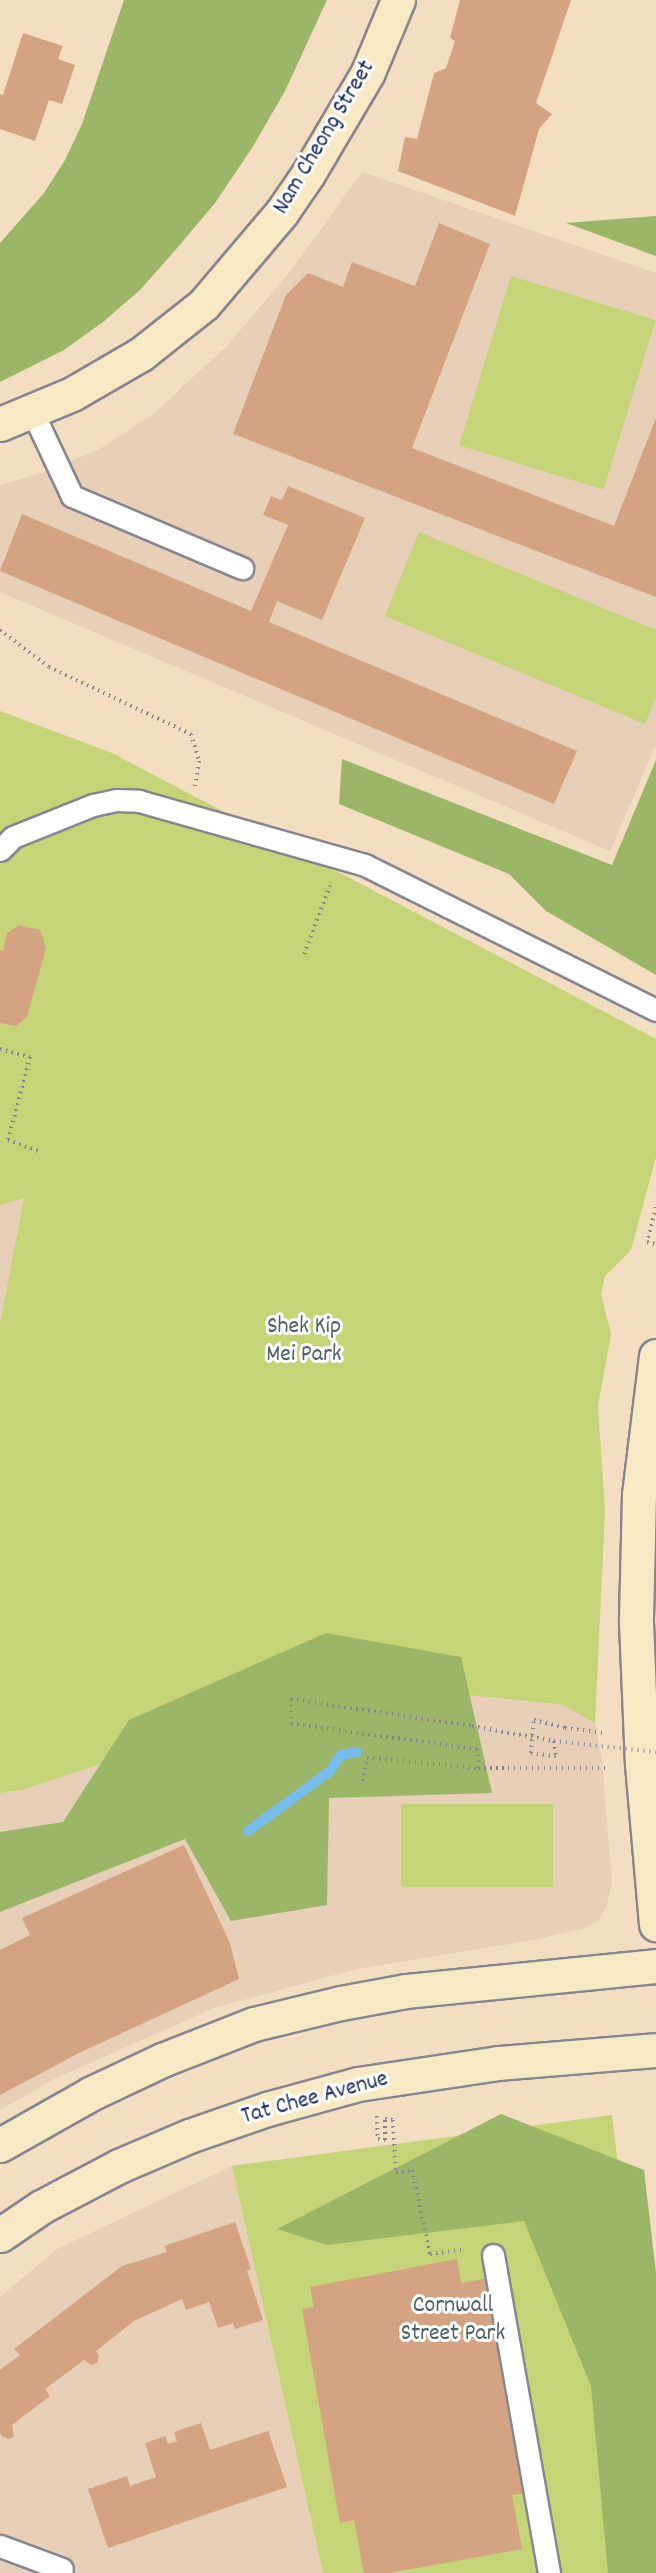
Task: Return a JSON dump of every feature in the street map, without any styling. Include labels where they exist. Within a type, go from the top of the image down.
[{"type":"main road","name":"Nam Cheong Street","points":[[0,424],[72,394],[141,354],[204,304],[282,212],[308,174],[368,72],[398,0]]},
{"type":"main road","points":[[656,1356],[639,1495],[636,1622],[642,1764],[656,1924]]},
{"type":"main road","points":[[0,2145],[90,2094],[162,2060],[254,2024],[341,2003],[406,1991],[656,1966]]},
{"type":"main road","name":"Tat Chee Avenue","points":[[0,2235],[41,2206],[119,2166],[189,2136],[267,2109],[346,2087],[498,2062],[656,2050]]},
{"type":"lane","points":[[32,411],[72,496],[242,568]]},
{"type":"lane","points":[[0,850],[13,837],[93,805],[116,800],[139,801],[365,865],[656,1010]]},
{"type":"lane","points":[[494,2255],[549,2573]]},
{"type":"lane","points":[[0,2546],[62,2569]]},
{"type":"path","points":[[304,954],[332,879]]},
{"type":"path","points":[[0,1049],[30,1057],[8,1140],[38,1151]]},
{"type":"path","points":[[656,1207],[647,1242],[656,1244]]},
{"type":"path","points":[[478,1768],[477,1749],[291,1724],[291,1699],[554,1741],[656,1752]]},
{"type":"path","points":[[554,1741],[556,1756],[531,1753],[534,1720],[565,1728],[601,1732]]},
{"type":"path","points":[[363,1781],[367,1758],[478,1768],[607,1768]]},
{"type":"path","points":[[377,2107],[378,2139],[385,2140],[385,2119],[393,2120],[396,2172],[412,2170],[430,2254]]},
{"type":"shaded area","points":[[362,172],[656,273],[656,745],[610,851],[0,592],[0,485],[44,472],[98,450],[152,415],[226,347],[293,268]]},
{"type":"shaded area","points":[[24,1197],[3,1317],[0,1324],[0,1205]]},
{"type":"shaded area","points":[[334,1675],[564,1705],[595,1723],[602,1760],[612,1882],[607,1904],[599,1920],[585,1928],[534,1940],[357,1969],[214,2008],[54,2079],[0,2110],[0,1793],[22,1790],[279,1705]]},
{"type":"shaded area","points":[[232,2166],[323,2573],[0,2573],[0,2297],[57,2249]]},
{"type":"green space","points":[[124,0],[327,0],[285,91],[252,148],[215,203],[172,254],[140,290],[103,322],[64,350],[0,382],[0,243],[44,193],[65,160],[82,124]]},
{"type":"green space","points":[[656,216],[656,256],[566,223]]},
{"type":"green space","points":[[511,276],[655,320],[604,489],[459,445]]},
{"type":"green space","points":[[419,532],[656,630],[656,697],[645,724],[385,616]]},
{"type":"green space","name":"Shek Kip Mei Park","points":[[0,711],[112,753],[656,1039],[656,1157],[631,1250],[605,1276],[601,1294],[611,1334],[598,1406],[605,1511],[595,1723],[563,1705],[451,1693],[279,1705],[22,1790],[0,1793],[0,1324],[24,1198],[0,1205]]},
{"type":"green space","points":[[342,759],[612,865],[656,760],[656,975],[546,911],[509,874],[339,804]]},
{"type":"green space","points":[[326,1633],[461,1657],[492,1793],[329,1798],[327,1905],[231,1921],[185,1839],[0,1912],[0,1832],[63,1822],[129,1720]]},
{"type":"green space","points":[[401,1804],[553,1804],[553,1887],[401,1887]]},
{"type":"green space","points":[[501,2114],[644,2170],[656,2273],[656,2573],[608,2573],[591,2386],[524,2221],[327,2245],[277,2229]]},
{"type":"green space","name":"Cornwall Street Park","points":[[612,2115],[656,2483],[656,2573],[323,2573],[232,2166]]},
{"type":"building","points":[[460,0],[571,0],[536,103],[552,114],[539,129],[515,216],[398,171],[405,137],[417,139],[434,73],[446,68],[455,41],[450,38]]},
{"type":"building","points":[[23,33],[63,46],[58,59],[75,65],[62,104],[49,100],[35,141],[0,129],[0,94],[3,95]]},
{"type":"building","points":[[439,223],[490,244],[412,448],[614,526],[656,418],[656,597],[233,434],[286,295],[308,273],[343,287],[352,262],[415,286]]},
{"type":"building","points":[[288,486],[365,518],[322,620],[277,601],[269,622],[577,751],[554,804],[0,571],[22,514],[251,611],[288,525],[263,515],[271,496],[282,500]]},
{"type":"building","points":[[19,925],[40,930],[46,948],[27,1017],[16,1026],[0,1023],[0,950],[3,951],[7,933]]},
{"type":"building","points":[[184,1845],[230,1943],[239,1979],[79,2053],[0,2095],[0,1950],[30,1935],[22,1918]]},
{"type":"building","points":[[235,2222],[251,2269],[247,2271],[263,2320],[235,2329],[233,2323],[218,2328],[209,2302],[186,2310],[182,2299],[134,2321],[96,2351],[99,2356],[97,2363],[91,2365],[84,2360],[45,2389],[50,2396],[12,2425],[14,2437],[8,2439],[2,2436],[0,2433],[0,2370],[20,2355],[14,2349],[122,2266],[167,2252],[164,2246]]},
{"type":"building","points":[[457,2259],[461,2283],[494,2277],[532,2492],[512,2495],[522,2549],[388,2573],[364,2573],[354,2520],[340,2523],[302,2309],[314,2307],[310,2287]]},
{"type":"building","points":[[201,2423],[210,2450],[268,2431],[287,2487],[108,2548],[88,2489],[127,2476],[130,2486],[156,2477],[145,2443],[165,2436],[168,2444],[177,2441],[174,2432]]},
{"type":"waterway","points":[[248,1831],[329,1772],[341,1755],[357,1752]]}]
